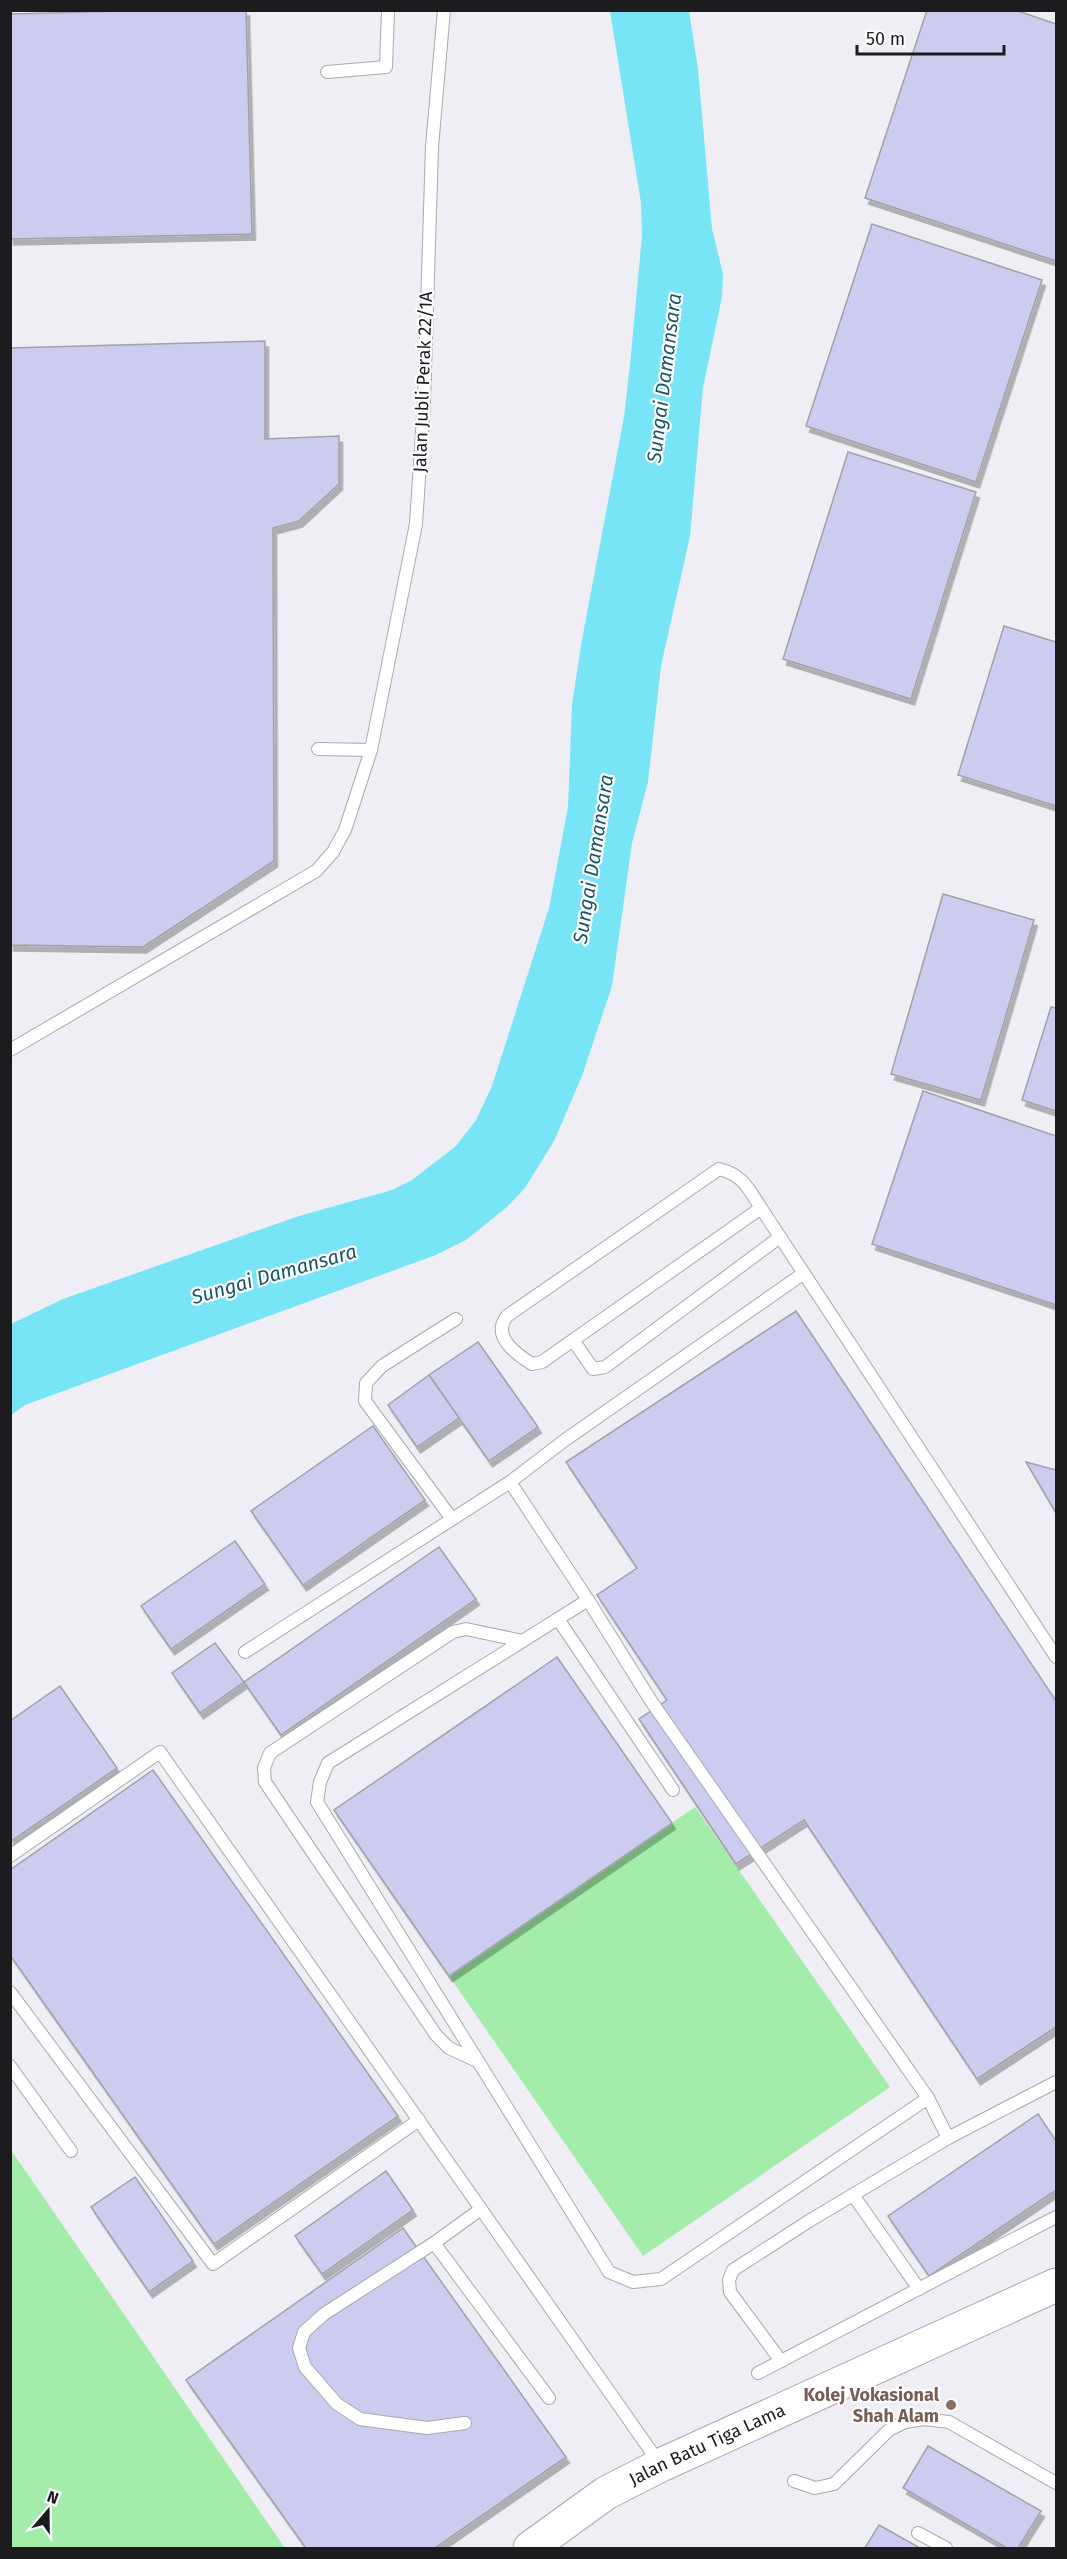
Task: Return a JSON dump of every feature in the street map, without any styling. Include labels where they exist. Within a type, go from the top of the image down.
[{"type":"main road","name":"Jalan Batu Tiga Lama","points":[[530,2548],[606,2493],[661,2465],[1056,2285]]},
{"type":"lane","points":[[327,72],[386,67],[388,10]]},
{"type":"lane","name":"Jalan Jubli Perak 22/1A","points":[[10,1050],[316,871],[333,852],[345,830],[371,750],[416,524],[424,402],[432,147],[444,10]]},
{"type":"lane","points":[[318,749],[371,750]]},
{"type":"lane","points":[[761,1208],[542,1362],[532,1364],[509,1347],[502,1333],[502,1322],[507,1316],[719,1169],[733,1173],[745,1184],[761,1208],[780,1237],[804,1273],[1056,1657]]},
{"type":"lane","points":[[573,1340],[593,1369],[605,1367],[780,1237]]},
{"type":"lane","points":[[245,1652],[510,1482],[565,1440],[804,1273]]},
{"type":"lane","points":[[452,1519],[365,1401],[366,1383],[382,1366],[456,1319]]},
{"type":"lane","points":[[510,1482],[588,1599],[651,1701],[928,2098],[948,2138]]},
{"type":"lane","points":[[588,1599],[328,1763],[320,1782],[317,1802],[609,2272],[633,2282],[661,2279],[928,2098]]},
{"type":"lane","points":[[558,1618],[673,1791]]},
{"type":"lane","points":[[478,2062],[449,2048],[436,2035],[265,1782],[264,1768],[270,1753],[453,1632],[466,1629],[523,1641]]},
{"type":"lane","points":[[10,1856],[160,1752],[661,2465]]},
{"type":"lane","points":[[10,1992],[213,2264],[419,2120]]},
{"type":"lane","points":[[10,2066],[71,2151]]},
{"type":"lane","points":[[781,2361],[730,2292],[729,2280],[733,2270],[948,2138],[1056,2082]]},
{"type":"lane","points":[[852,2195],[919,2289]]},
{"type":"lane","points":[[465,2423],[427,2428],[360,2419],[337,2404],[305,2367],[299,2348],[304,2332],[324,2314],[481,2209]]},
{"type":"lane","points":[[758,2373],[1056,2217]]},
{"type":"lane","points":[[434,2242],[549,2398]]},
{"type":"lane","points":[[794,2481],[815,2488],[834,2484],[889,2430],[905,2422],[924,2419],[949,2422],[1056,2483]]},
{"type":"lane","points":[[918,2533],[946,2548]]},
{"type":"green space","points":[[695,1807],[890,2087],[643,2256],[449,1976]]},
{"type":"green space","points":[[11,2150],[285,2548],[11,2548]]},
{"type":"water","name":"Sungai Damansara","points":[[610,11],[689,11],[698,69],[712,229],[723,274],[722,297],[703,388],[690,536],[661,666],[648,782],[632,843],[612,986],[582,1076],[554,1141],[525,1188],[507,1207],[466,1240],[436,1255],[25,1405],[11,1415],[11,1324],[63,1299],[299,1216],[392,1190],[412,1180],[456,1146],[476,1120],[492,1086],[549,908],[568,807],[572,705],[581,645],[624,417],[630,365],[642,236],[641,203]]},
{"type":"building","points":[[246,10],[252,234],[10,239],[10,14]]},
{"type":"building","points":[[927,10],[1015,10],[1056,24],[1056,261],[865,198]]},
{"type":"building","points":[[872,224],[1042,280],[976,482],[806,426]]},
{"type":"building","points":[[265,341],[265,439],[339,436],[339,484],[299,521],[273,528],[274,861],[143,947],[10,945],[10,348]]},
{"type":"building","points":[[848,452],[976,492],[911,699],[783,659]]},
{"type":"building","points":[[1004,626],[1056,642],[1056,806],[958,775]]},
{"type":"building","points":[[943,894],[1034,920],[981,1100],[891,1074]]},
{"type":"building","points":[[1051,1007],[1056,1008],[1056,1111],[1022,1100]]},
{"type":"building","points":[[923,1091],[1056,1136],[1056,1305],[872,1244]]},
{"type":"building","points":[[796,1311],[1056,1701],[1056,2027],[977,2079],[804,1820],[736,1864],[639,1719],[667,1700],[597,1595],[637,1568],[566,1462]]},
{"type":"building","points":[[478,1342],[538,1427],[489,1461],[429,1375]]},
{"type":"building","points":[[429,1375],[459,1418],[417,1447],[388,1405]]},
{"type":"building","points":[[373,1426],[425,1500],[303,1585],[251,1511]]},
{"type":"building","points":[[1026,1462],[1056,1470],[1056,1513]]},
{"type":"building","points":[[235,1541],[265,1584],[171,1649],[141,1606]]},
{"type":"building","points":[[439,1547],[476,1599],[281,1735],[244,1682]]},
{"type":"building","points":[[215,1643],[244,1682],[200,1713],[172,1673]]},
{"type":"building","points":[[557,1657],[672,1823],[449,1976],[334,1810]]},
{"type":"building","points":[[60,1686],[117,1768],[10,1842],[10,1721]]},
{"type":"building","points":[[153,1770],[398,2116],[214,2244],[10,1955],[10,1870]]},
{"type":"building","points":[[1038,2114],[1056,2141],[1056,2190],[929,2276],[888,2216]]},
{"type":"building","points":[[386,2171],[413,2210],[322,2274],[295,2236]]},
{"type":"building","points":[[135,2177],[193,2261],[149,2292],[91,2207]]},
{"type":"building","points":[[403,2228],[566,2457],[435,2548],[306,2548],[186,2380]]},
{"type":"building","points":[[928,2446],[1041,2511],[1018,2548],[1007,2548],[903,2488]]},
{"type":"building","points":[[879,2525],[920,2548],[865,2548]]},
{"type":"place","name":"Kolej Vokasional Shah Alam","points":[[951,2405]]}]
